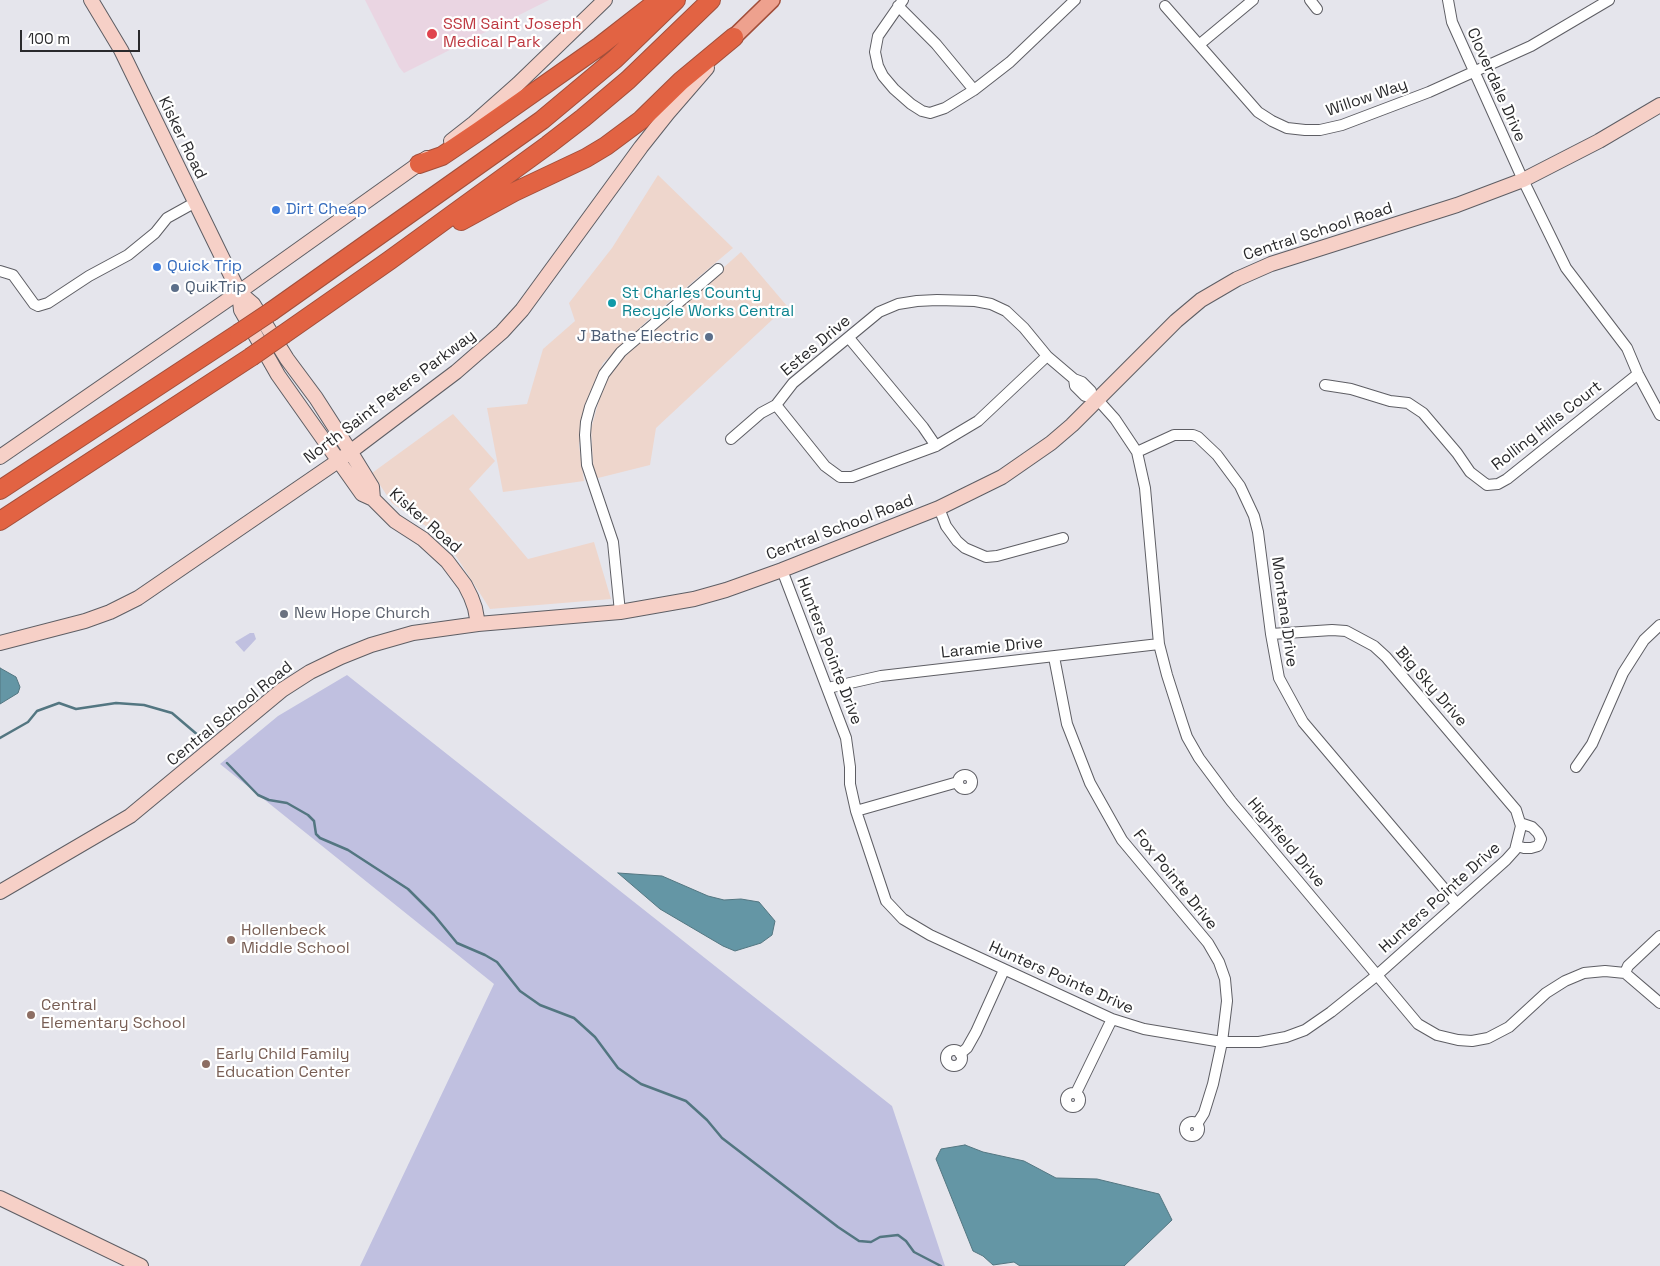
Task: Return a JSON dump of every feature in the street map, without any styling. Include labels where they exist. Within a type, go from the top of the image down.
[{"type":"highway","points":[[419,164],[442,156],[479,131],[600,46],[658,0]]},
{"type":"highway","points":[[0,490],[140,400],[239,333],[542,120],[615,59],[676,0]]},
{"type":"highway","points":[[0,521],[252,357],[548,145],[628,80],[711,0]]},
{"type":"highway","points":[[390,260],[514,192],[606,146],[641,120],[681,81],[734,37]]},
{"type":"main road","name":"Kisker Road","points":[[91,0],[121,50],[239,292],[241,310],[278,375],[362,494],[373,499],[395,521],[424,541],[447,561],[465,585],[471,597],[478,624]]},
{"type":"main road","points":[[0,457],[239,292],[419,164],[496,105],[605,0]]},
{"type":"main road","name":"North Saint Peters Parkway","points":[[0,643],[85,621],[110,612],[138,598],[338,461],[456,372],[502,332],[540,287],[652,133],[734,37],[772,0]]},
{"type":"main road","name":"Central School Road","points":[[0,892],[130,816],[282,690],[310,672],[341,657],[371,645],[405,636],[478,624],[620,612],[694,599],[782,570],[939,508],[1002,477],[1058,437],[1094,398],[1176,321],[1201,300],[1243,275],[1298,254],[1457,205],[1523,180],[1600,141],[1660,105]]},
{"type":"main road","name":"Kisker Road","points":[[239,292],[253,304],[287,359],[316,398],[372,486],[373,499]]},
{"type":"main road","points":[[0,1198],[142,1266]]},
{"type":"street","points":[[974,90],[900,3],[878,36],[875,52],[878,66],[883,76],[894,89],[911,104],[922,111],[930,113],[945,108],[974,90],[1010,62],[1075,0]]},
{"type":"street","points":[[1200,44],[1253,0]]},
{"type":"street","points":[[1310,0],[1317,9]]},
{"type":"street","name":"Cloverdale Drive","points":[[1448,0],[1452,22],[1473,70],[1523,180],[1566,268],[1627,348],[1638,374],[1660,415]]},
{"type":"street","name":"Willow Way","points":[[1165,6],[1258,112],[1287,128],[1320,130],[1368,116],[1429,92],[1473,70],[1531,46],[1609,0]]},
{"type":"street","points":[[0,272],[13,275],[34,304],[38,306],[48,303],[89,276],[128,255],[155,233],[167,218],[194,203]]},
{"type":"street","points":[[620,612],[613,542],[587,465],[585,435],[588,414],[598,387],[612,362],[654,322],[718,269]]},
{"type":"street","name":"Estes Drive","points":[[730,439],[762,413],[776,405],[793,383],[879,312],[898,304],[917,301],[975,301],[991,304],[1006,311],[1024,328],[1047,356],[1074,379],[1082,382],[1091,391],[1094,398]]},
{"type":"street","points":[[849,338],[924,427],[936,446]]},
{"type":"street","points":[[776,405],[825,466],[840,477],[852,477],[936,446],[978,421],[1047,356]]},
{"type":"street","name":"Rolling Hills Court","points":[[1326,385],[1351,389],[1390,401],[1408,404],[1423,413],[1457,453],[1470,472],[1487,485],[1498,484],[1507,479],[1638,374]]},
{"type":"street","name":"Highfield Drive","points":[[1094,398],[1115,419],[1137,452],[1145,488],[1159,644],[1167,676],[1187,737],[1213,779],[1418,1024],[1437,1035],[1458,1040],[1472,1041],[1488,1038],[1509,1027],[1546,993],[1565,981],[1584,973],[1604,971],[1625,973]]},
{"type":"street","name":"Montana Drive","points":[[1137,452],[1174,435],[1186,434],[1198,437],[1217,455],[1240,486],[1254,516],[1258,532],[1270,634],[1279,678],[1303,722],[1456,904]]},
{"type":"street","points":[[939,508],[946,526],[957,541],[970,551],[986,557],[997,556],[1063,538]]},
{"type":"street","name":"Hunters Pointe Drive","points":[[782,570],[846,738],[850,766],[850,784],[856,811],[886,901],[903,919],[930,936],[1112,1019],[1144,1029],[1222,1042],[1259,1042],[1295,1034],[1331,1012],[1376,976],[1506,860],[1515,850],[1518,841]]},
{"type":"street","points":[[1576,767],[1592,744],[1623,672],[1644,640],[1660,625]]},
{"type":"street","name":"Big Sky Drive","points":[[1270,634],[1332,630],[1346,631],[1374,646],[1386,656],[1516,810],[1520,823],[1518,841]]},
{"type":"street","name":"Laramie Drive","points":[[828,688],[890,675],[1159,644]]},
{"type":"street","name":"Fox Pointe Drive","points":[[1054,657],[1067,724],[1090,783],[1125,845],[1208,943],[1226,979],[1227,993],[1222,1042],[1213,1084],[1204,1113],[1197,1124]]},
{"type":"street","points":[[856,811],[958,782]]},
{"type":"street","name":"Hunters Pointe Drive","points":[[1518,841],[1524,848],[1531,848],[1538,846],[1540,839],[1538,833],[1532,827],[1520,823]]},
{"type":"street","points":[[1660,936],[1628,966],[1625,973],[1660,1003]]},
{"type":"street","points":[[960,1054],[967,1048],[976,1032],[1004,970]]},
{"type":"street","points":[[1076,1093],[1112,1019]]},
{"type":"shaded area","name":"SSM Saint Joseph Medical Park","points":[[365,0],[549,0],[404,73],[399,67]]},
{"type":"shaded area","points":[[658,175],[733,248],[650,318],[603,363],[585,404],[579,445],[584,481],[503,492],[487,408],[527,404],[543,349],[575,321],[569,303],[612,248]]},
{"type":"shaded area","points":[[741,252],[787,306],[656,428],[650,465],[594,479],[591,429],[602,389],[615,364]]},
{"type":"shaded area","points":[[453,414],[495,461],[469,489],[528,559],[594,542],[611,599],[490,609],[445,539],[392,503],[372,473]]},
{"type":"shaded area","points":[[250,633],[254,633],[256,639],[244,652],[235,642]]},
{"type":"shaded area","points":[[0,668],[16,677],[20,687],[18,693],[0,704]]},
{"type":"shaded area","points":[[347,675],[892,1106],[945,1266],[360,1266],[494,984],[220,764],[278,716]]},
{"type":"shaded area","points":[[618,873],[662,876],[708,896],[724,900],[741,899],[759,902],[775,921],[772,935],[761,943],[735,951],[723,946],[660,909]]},
{"type":"shaded area","points":[[965,1145],[983,1152],[1024,1161],[1056,1178],[1097,1179],[1159,1194],[1172,1220],[1124,1266],[1020,1266],[1014,1262],[993,1265],[983,1256],[973,1251],[936,1159],[941,1149]]},
{"type":"waterway","points":[[0,738],[28,722],[37,711],[59,703],[76,709],[116,703],[144,705],[172,713],[199,736]]},
{"type":"waterway","points":[[227,763],[258,795],[269,800],[287,803],[308,815],[314,821],[316,834],[320,838],[348,850],[408,889],[434,915],[457,943],[497,962],[520,991],[540,1005],[574,1018],[595,1037],[618,1068],[641,1084],[686,1101],[707,1120],[722,1138],[838,1227],[859,1241],[871,1242],[880,1237],[898,1235],[906,1241],[914,1252],[941,1266]]},
{"type":"place","name":"SSM Saint Joseph Medical Park","points":[[432,34]]},
{"type":"place","name":"Dirt Cheap","points":[[276,210]]},
{"type":"place","name":"Quick Trip","points":[[157,267]]},
{"type":"place","name":"QuikTrip","points":[[175,288]]},
{"type":"place","name":"St Charles County Recycle Works Central","points":[[612,303]]},
{"type":"place","name":"J Bathe Electric","points":[[709,337]]},
{"type":"place","name":"New Hope Church","points":[[284,614]]},
{"type":"place","name":"Hollenbeck Middle School","points":[[231,940]]},
{"type":"place","name":"Central Elementary School","points":[[31,1015]]},
{"type":"place","name":"Early Child Family Education Center","points":[[206,1064]]}]
